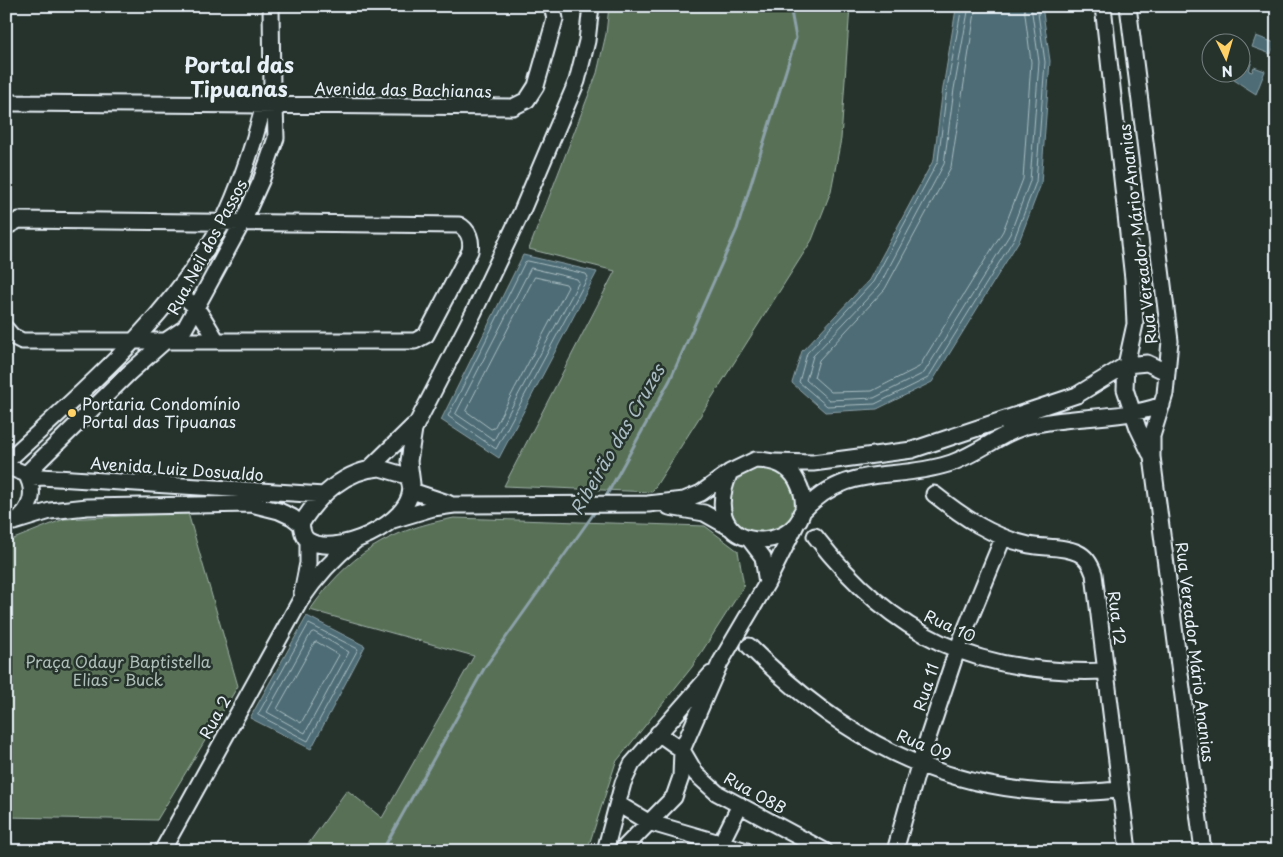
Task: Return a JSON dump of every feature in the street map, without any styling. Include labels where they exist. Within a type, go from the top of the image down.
[{"type":"street","name":"Rua Neil dos Passos","points":[[6,464],[136,341],[176,295],[197,265],[222,223],[270,106],[272,89],[272,6]]},
{"type":"street","name":"Avenida das Bachianas","points":[[6,101],[15,103],[508,108],[518,106],[527,100],[536,86],[555,19],[552,6]]},
{"type":"street","points":[[393,520],[412,487],[409,461],[410,443],[414,429],[521,213],[573,89],[587,41],[591,6]]},
{"type":"street","name":"Rua Vereador Mário Ananias","points":[[1103,6],[1133,279],[1135,324],[1126,365],[1126,389],[1133,412],[1152,457]]},
{"type":"street","name":"Rua Vereador Mário Ananias","points":[[1128,6],[1170,341],[1162,405],[1152,436],[1152,457],[1203,851]]},
{"type":"street","name":"Rua Neil dos Passos","points":[[27,476],[90,411],[164,342],[185,328],[194,307],[242,223],[261,181],[276,138],[270,106]]},
{"type":"street","points":[[7,226],[19,220],[459,225],[466,230],[471,244],[470,251],[426,335],[421,339],[412,341],[164,342],[22,340],[8,331]]},
{"type":"street","points":[[176,295],[184,296],[194,307],[217,341]]},
{"type":"street","points":[[423,413],[403,437],[370,468],[352,474],[310,508],[301,524],[303,534],[308,541],[322,545],[356,540],[381,529],[393,520],[426,509],[454,505],[648,504],[684,500],[701,493],[730,472],[755,460],[813,463],[912,450],[1077,395],[1126,365],[1147,362],[1166,372]]},
{"type":"street","points":[[77,396],[90,411]]},
{"type":"street","points":[[648,504],[704,513],[750,540],[760,542],[781,537],[826,490],[845,481],[866,475],[914,471],[949,464],[1029,426],[1133,412],[1162,405]]},
{"type":"street","points":[[49,422],[63,437]]},
{"type":"street","points":[[621,851],[674,797],[681,777],[682,750],[720,663],[767,583],[799,518],[803,500],[798,482],[786,468],[774,462]]},
{"type":"street","points":[[6,464],[27,476],[31,489],[29,505],[23,515],[10,523]]},
{"type":"street","points":[[370,468],[399,472],[407,476],[412,487],[454,505]]},
{"type":"street","points":[[730,472],[721,498],[722,511],[727,522],[736,532]]},
{"type":"street","name":"Avenida Luiz Dosualdo","points":[[27,476],[324,495]]},
{"type":"street","name":"Rua 12","points":[[934,494],[962,517],[1002,538],[1030,545],[1072,551],[1088,561],[1094,574],[1128,851]]},
{"type":"street","name":"Avenida Luiz Dosualdo","points":[[10,523],[50,511],[87,507],[251,504],[279,511],[301,524]]},
{"type":"street","name":"Rua 10","points":[[815,536],[841,570],[872,600],[908,625],[957,650],[984,660],[1024,669],[1065,672],[1106,671]]},
{"type":"street","name":"Rua 11","points":[[895,851],[919,765],[957,650],[1002,538]]},
{"type":"street","name":"Rua 2","points":[[162,851],[300,601],[315,578],[334,557],[356,540]]},
{"type":"street","points":[[750,540],[763,558],[767,583]]},
{"type":"street","name":"Rua 2","points":[[300,601],[305,583],[308,541]]},
{"type":"street","name":"Rua 09","points":[[749,646],[784,682],[824,713],[866,740],[919,765],[962,778],[1014,789],[1067,793],[1120,790]]},
{"type":"street","points":[[606,851],[618,804],[632,764],[720,663]]},
{"type":"street","points":[[658,733],[682,750]]},
{"type":"street","name":"Rua 08B","points":[[682,750],[696,774],[717,793],[825,851]]},
{"type":"street","points":[[618,804],[648,822],[747,851]]},
{"type":"street","points":[[721,843],[740,805]]},
{"type":"green space","points":[[609,6],[850,6],[841,139],[831,191],[812,240],[652,492],[504,486],[615,271],[529,249],[597,73],[606,34]]},
{"type":"green space","points":[[763,468],[775,471],[786,478],[793,489],[796,501],[793,513],[786,524],[775,531],[763,534],[751,531],[740,524],[733,513],[730,501],[733,489],[740,478],[751,471]]},
{"type":"green space","name":"Praça Odayr Baptistella Elias - Buck","points":[[188,513],[238,686],[157,820],[6,817],[6,542],[64,519]]},
{"type":"green space","points":[[454,518],[705,526],[738,551],[744,586],[692,667],[616,762],[587,851],[303,851],[347,790],[382,818],[474,656],[310,610],[339,574],[371,548],[409,530]]},
{"type":"water","points":[[959,6],[1042,6],[1050,61],[1041,184],[1020,239],[932,382],[877,409],[825,412],[792,383],[802,351],[869,280],[934,159],[943,88],[956,9]]},
{"type":"water","points":[[1256,36],[1275,43],[1271,54],[1252,47]]},
{"type":"water","points":[[1254,67],[1265,71],[1256,94],[1237,82],[1250,82],[1250,71],[1252,72]]},
{"type":"water","points":[[523,255],[597,272],[499,458],[441,420]]},
{"type":"water","points":[[307,616],[365,646],[311,749],[250,718]]},
{"type":"waterway","name":"Ribeirão das Cruzes","points":[[604,500],[670,380],[737,229],[796,38],[790,6]]},
{"type":"waterway","name":"Ribeirão das Cruzes","points":[[382,851],[485,667],[597,509]]},
{"type":"place","name":"Portaria Condomínio Portal das Tipuanas","points":[[72,413]]},
{"type":"district","name":"Portal das Tipuanas","points":[[239,78]]}]
